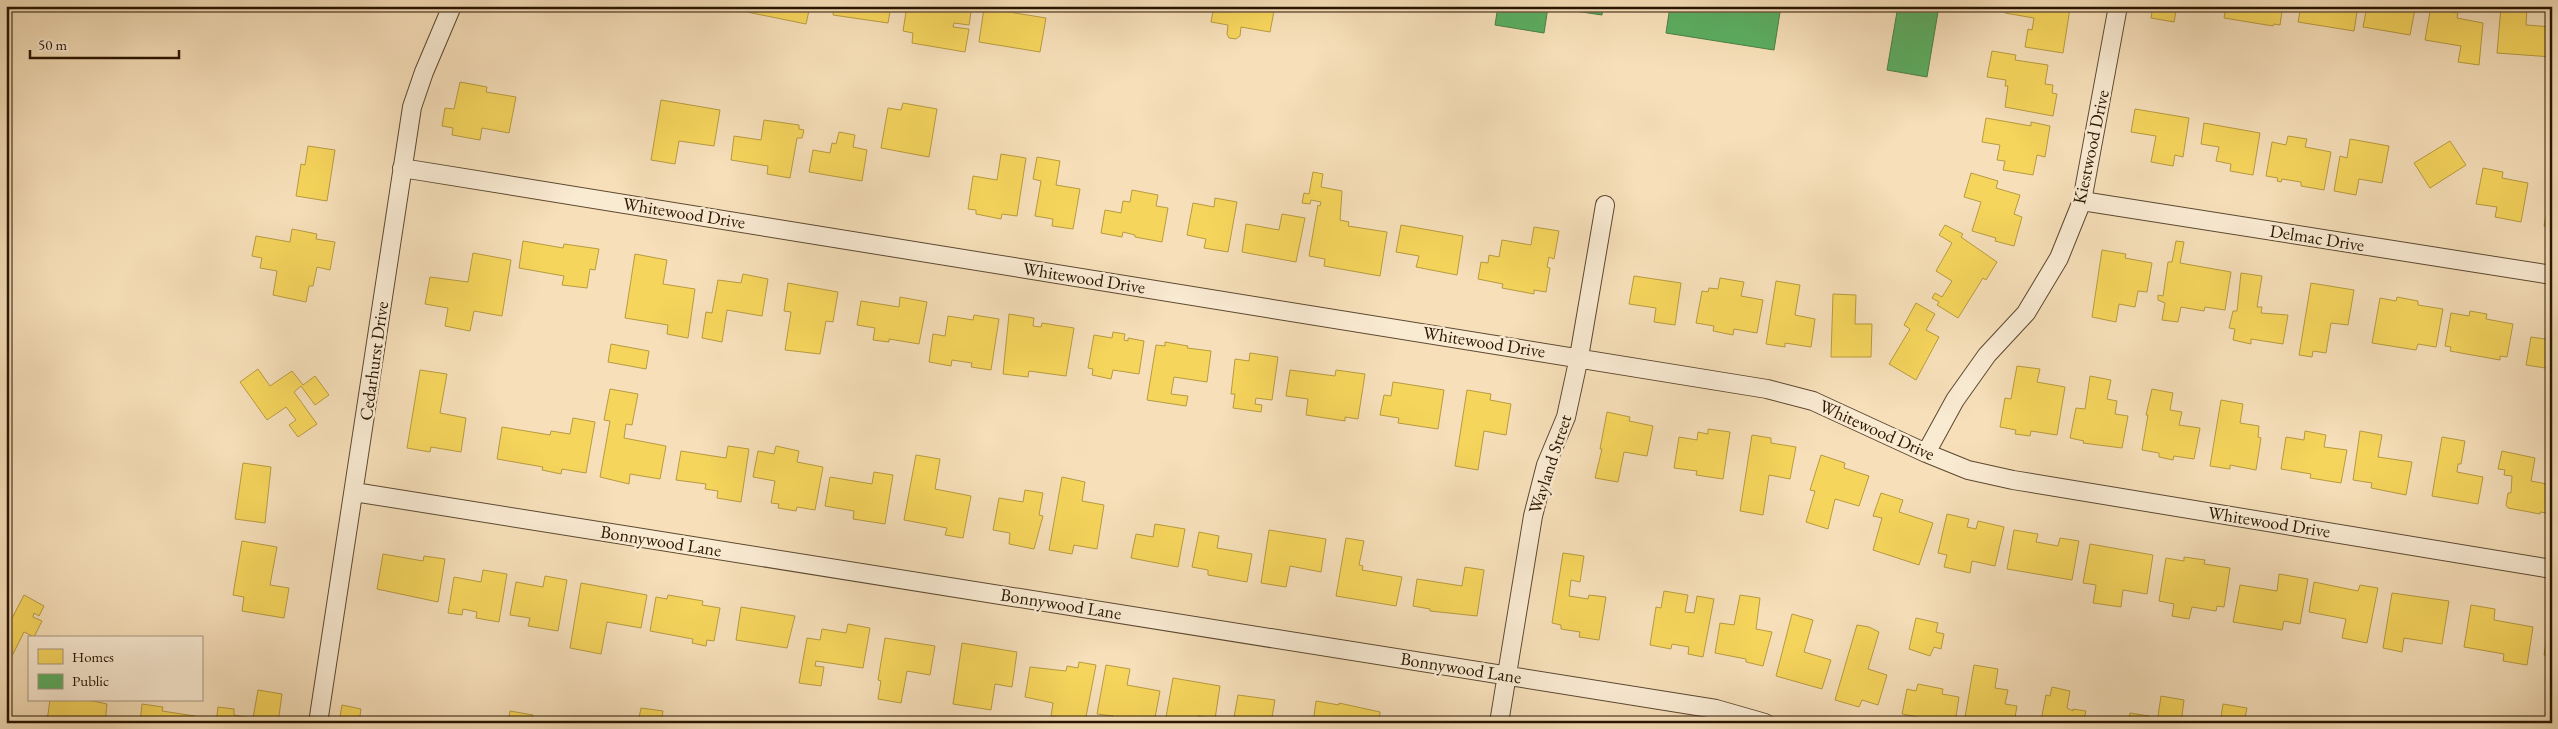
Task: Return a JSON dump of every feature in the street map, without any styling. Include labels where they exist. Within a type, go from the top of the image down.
[{"type":"street","name":"Cedarhurst Drive","points":[[318,723],[412,107],[424,72],[452,6]]},
{"type":"street","name":"Kiestwood Drive","points":[[1926,453],[1955,400],[1986,355],[2026,312],[2059,258],[2082,201],[2118,6]]},
{"type":"street","name":"Whitewood Drive","points":[[402,168],[1579,357],[1767,389],[1813,401],[1926,453],[1968,470],[2013,480],[2552,569]]},
{"type":"street","name":"Delmac Drive","points":[[2082,201],[2552,275]]},
{"type":"street","name":"Wayland Street","points":[[1499,723],[1532,516],[1546,465],[1566,417],[1579,357],[1605,205]]},
{"type":"street","name":"Bonnywood Lane","points":[[354,492],[1716,709],[1765,723]]},
{"type":"building: Homes","points":[[748,6],[810,6],[806,24],[747,12]]},
{"type":"building: Homes","points":[[834,6],[891,6],[888,23],[833,15]]},
{"type":"building: Homes","points":[[907,6],[972,6],[969,25],[954,23],[953,27],[969,29],[965,52],[912,43],[913,33],[903,31]]},
{"type":"building: Homes","points":[[1214,6],[1275,6],[1270,32],[1241,27],[1240,36],[1236,39],[1229,38],[1227,34],[1228,25],[1211,22]]},
{"type":"building: Homes","points":[[2006,6],[2070,8],[2063,53],[2025,47],[2028,29],[2032,30],[2034,18],[2005,13]]},
{"type":"building: Homes","points":[[2153,6],[2177,6],[2174,22],[2151,18]]},
{"type":"building: Homes","points":[[2177,6],[2191,6],[2191,9]]},
{"type":"building: Homes","points":[[2226,6],[2279,6],[2279,10],[2282,11],[2280,25],[2274,24],[2273,26],[2224,18]]},
{"type":"building: Homes","points":[[2301,6],[2358,6],[2354,31],[2298,22]]},
{"type":"building: Homes","points":[[2367,6],[2397,6],[2415,9],[2410,35],[2363,27]]},
{"type":"building: Homes","points":[[2431,6],[2452,6],[2451,12],[2458,13],[2457,18],[2483,23],[2479,65],[2458,62],[2461,46],[2425,40]]},
{"type":"building: Homes","points":[[2501,6],[2527,6],[2526,25],[2552,27],[2552,57],[2497,53]]},
{"type":"building: Homes","points":[[984,8],[1046,18],[1040,52],[979,42]]},
{"type":"building: Homes","points":[[1992,51],[2016,55],[2015,60],[2048,65],[2045,84],[2053,85],[2052,93],[2057,94],[2053,116],[2005,107],[2008,86],[2005,86],[2006,80],[1987,77]]},
{"type":"building: Homes","points":[[460,82],[487,87],[486,92],[516,97],[509,133],[482,128],[480,140],[452,135],[453,128],[442,126],[445,108],[454,109]]},
{"type":"building: Homes","points":[[661,100],[720,110],[714,146],[679,141],[675,164],[651,160]]},
{"type":"building: Homes","points":[[903,103],[937,109],[929,157],[881,148],[888,108],[901,110]]},
{"type":"building: Homes","points":[[2135,109],[2189,118],[2183,157],[2175,155],[2173,166],[2151,162],[2156,136],[2131,132]]},
{"type":"building: Homes","points":[[1986,118],[2031,126],[2031,122],[2050,126],[2045,157],[2037,155],[2033,175],[2003,170],[2005,161],[1997,160],[2000,145],[1982,142]]},
{"type":"building: Homes","points":[[764,120],[799,125],[799,129],[804,130],[802,138],[797,138],[790,178],[767,174],[768,166],[731,160],[734,136],[761,140]]},
{"type":"building: Homes","points":[[2204,123],[2260,133],[2253,175],[2230,171],[2231,164],[2216,161],[2219,147],[2201,144]]},
{"type":"building: Homes","points":[[839,132],[855,135],[853,147],[867,150],[862,181],[809,172],[813,150],[830,153],[832,143],[836,144]]},
{"type":"building: Homes","points":[[2288,136],[2307,139],[2305,147],[2331,152],[2324,190],[2301,186],[2301,182],[2282,179],[2281,182],[2277,181],[2278,178],[2266,176],[2272,142],[2286,145]]},
{"type":"building: Homes","points":[[2350,139],[2389,146],[2382,183],[2359,179],[2356,195],[2334,191],[2340,156],[2347,158]]},
{"type":"building: Homes","points":[[2450,141],[2466,165],[2430,188],[2414,163]]},
{"type":"building: Homes","points":[[308,146],[335,150],[327,201],[296,196],[301,164],[305,165]]},
{"type":"building: Homes","points":[[1001,154],[1026,158],[1017,216],[1002,214],[1001,219],[976,214],[976,210],[968,209],[973,176],[997,180]]},
{"type":"building: Homes","points":[[1037,157],[1060,161],[1056,185],[1080,189],[1073,229],[1052,226],[1053,219],[1035,216],[1041,181],[1033,179]]},
{"type":"building: Homes","points":[[2483,168],[2503,172],[2502,178],[2528,183],[2521,222],[2495,217],[2497,207],[2476,204]]},
{"type":"building: Homes","points":[[1313,172],[1323,174],[1321,187],[1342,191],[1340,220],[1349,222],[1348,226],[1387,232],[1380,276],[1324,266],[1325,259],[1309,256],[1318,205],[1320,206],[1321,202],[1311,200],[1310,204],[1302,203],[1304,193],[1309,194]]},
{"type":"building: Homes","points":[[1971,173],[1998,181],[1996,188],[2020,195],[2014,214],[2022,217],[2014,246],[1995,241],[1996,238],[1972,231],[1981,202],[1964,197]]},
{"type":"building: Homes","points":[[1132,190],[1158,195],[1156,206],[1168,208],[1162,242],[1135,237],[1135,235],[1123,232],[1122,237],[1101,233],[1105,210],[1121,213],[1123,201],[1130,202]]},
{"type":"building: Homes","points":[[2552,190],[2552,227],[2544,226]]},
{"type":"building: Homes","points":[[1215,198],[1237,202],[1228,252],[1204,248],[1206,239],[1187,235],[1193,203],[1214,207]]},
{"type":"building: Homes","points":[[1282,214],[1305,218],[1296,262],[1242,252],[1246,224],[1279,230]]},
{"type":"building: Homes","points":[[1401,225],[1463,236],[1457,275],[1416,267],[1419,256],[1396,252]]},
{"type":"building: Homes","points":[[1945,225],[1963,234],[1961,237],[1997,262],[1986,280],[1983,278],[1958,318],[1937,305],[1939,302],[1932,298],[1935,293],[1942,297],[1952,281],[1936,271],[1952,243],[1939,235]]},
{"type":"building: Homes","points":[[1534,227],[1559,231],[1554,259],[1549,257],[1547,267],[1550,268],[1546,292],[1534,290],[1534,294],[1502,288],[1503,284],[1478,279],[1481,262],[1488,263],[1489,255],[1499,257],[1502,240],[1531,245]]},
{"type":"building: Homes","points":[[292,229],[317,234],[316,239],[335,242],[330,270],[317,267],[313,286],[309,286],[306,302],[273,295],[277,271],[260,268],[262,258],[252,256],[256,236],[290,242]]},
{"type":"building: Homes","points":[[523,241],[563,248],[564,244],[599,249],[595,270],[590,269],[587,288],[562,285],[564,276],[519,268]]},
{"type":"building: Homes","points":[[2176,241],[2184,242],[2180,263],[2231,272],[2225,310],[2205,307],[2204,311],[2181,307],[2178,322],[2162,320],[2165,303],[2158,300],[2158,295],[2163,296],[2168,262],[2172,262]]},
{"type":"building: Homes","points":[[2102,250],[2126,254],[2125,258],[2152,263],[2147,292],[2138,291],[2135,307],[2119,304],[2116,322],[2092,317]]},
{"type":"building: Homes","points":[[473,253],[511,260],[502,316],[474,311],[470,331],[445,326],[448,308],[425,304],[430,277],[468,282]]},
{"type":"building: Homes","points":[[635,254],[667,260],[663,284],[695,289],[688,338],[667,334],[668,325],[625,318]]},
{"type":"building: Homes","points":[[2241,273],[2262,276],[2257,307],[2262,307],[2261,313],[2288,315],[2283,344],[2251,339],[2251,344],[2233,340],[2235,329],[2229,328],[2233,311],[2237,311]]},
{"type":"building: Homes","points":[[743,274],[768,279],[762,316],[727,310],[722,342],[702,338],[706,312],[712,313],[718,280],[741,283]]},
{"type":"building: Homes","points":[[1634,276],[1681,283],[1675,325],[1654,322],[1656,308],[1629,304]]},
{"type":"building: Homes","points":[[1720,278],[1744,282],[1741,296],[1763,300],[1757,333],[1734,329],[1733,335],[1713,331],[1714,326],[1696,323],[1702,291],[1708,292],[1709,288],[1718,289]]},
{"type":"building: Homes","points":[[1776,281],[1800,285],[1795,315],[1815,319],[1811,347],[1785,343],[1785,347],[1766,344]]},
{"type":"building: Homes","points":[[788,283],[838,292],[833,322],[826,321],[820,354],[785,350],[791,312],[784,311]]},
{"type":"building: Homes","points":[[2311,283],[2354,290],[2348,325],[2331,323],[2326,353],[2313,351],[2312,357],[2299,355]]},
{"type":"building: Homes","points":[[1833,294],[1856,295],[1855,324],[1872,324],[1871,357],[1831,357]]},
{"type":"building: Homes","points":[[900,297],[927,302],[919,344],[889,339],[889,342],[873,340],[875,328],[857,325],[861,301],[899,307]]},
{"type":"building: Homes","points":[[2397,297],[2418,301],[2418,305],[2443,309],[2436,347],[2418,344],[2416,350],[2372,343],[2380,298],[2396,301]]},
{"type":"building: Homes","points":[[1916,303],[1935,314],[1926,330],[1939,337],[1916,380],[1889,364],[1910,329],[1904,325]]},
{"type":"building: Homes","points":[[2470,311],[2487,314],[2486,319],[2513,324],[2507,357],[2500,356],[2500,360],[2450,351],[2451,347],[2445,346],[2451,313],[2469,316]]},
{"type":"building: Homes","points":[[1009,314],[1034,318],[1033,326],[1041,327],[1042,323],[1074,328],[1066,376],[1029,371],[1028,377],[1003,374]]},
{"type":"building: Homes","points":[[974,315],[999,319],[991,370],[971,367],[972,363],[952,360],[951,366],[929,362],[933,334],[945,336],[948,316],[973,320]]},
{"type":"building: Homes","points":[[1113,332],[1125,334],[1124,340],[1128,341],[1128,338],[1144,341],[1139,374],[1113,370],[1111,379],[1092,375],[1093,369],[1088,368],[1094,335],[1112,338]]},
{"type":"building: Homes","points":[[2531,337],[2552,340],[2552,369],[2526,365]]},
{"type":"building: Homes","points":[[1165,342],[1188,346],[1187,348],[1211,351],[1207,382],[1174,377],[1171,394],[1188,396],[1186,406],[1147,400],[1156,345],[1165,346]]},
{"type":"building: Homes","points":[[611,344],[649,351],[646,369],[608,362]]},
{"type":"building: Homes","points":[[1250,353],[1278,357],[1272,400],[1256,398],[1255,404],[1262,405],[1261,412],[1233,408],[1235,394],[1231,394],[1235,359],[1249,361]]},
{"type":"building: Homes","points":[[2017,366],[2040,369],[2037,382],[2065,387],[2057,435],[2031,431],[2030,436],[2015,434],[2016,430],[2000,427],[2005,398],[2011,399]]},
{"type":"building: Homes","points":[[258,369],[270,386],[292,371],[303,385],[315,376],[329,395],[315,405],[301,386],[294,392],[317,424],[298,437],[289,425],[296,420],[286,407],[267,420],[240,382]]},
{"type":"building: Homes","points":[[420,370],[447,374],[440,413],[466,418],[461,452],[431,447],[430,452],[407,448]]},
{"type":"building: Homes","points":[[1290,370],[1335,376],[1336,370],[1365,374],[1358,419],[1345,417],[1345,421],[1306,415],[1308,399],[1286,396]]},
{"type":"building: Homes","points":[[2090,376],[2111,380],[2107,399],[2117,401],[2115,414],[2128,416],[2122,448],[2083,443],[2084,441],[2070,438],[2076,408],[2085,409]]},
{"type":"building: Homes","points":[[1393,382],[1444,390],[1438,429],[1398,423],[1399,418],[1380,415],[1384,395],[1391,396]]},
{"type":"building: Homes","points":[[610,389],[638,394],[632,425],[626,424],[624,438],[666,446],[660,479],[630,474],[629,484],[600,477],[610,421],[604,420]]},
{"type":"building: Homes","points":[[2152,389],[2173,393],[2170,410],[2182,412],[2179,425],[2200,428],[2194,459],[2174,456],[2173,460],[2159,457],[2159,453],[2142,450],[2148,415],[2146,415]]},
{"type":"building: Homes","points":[[1467,390],[1491,394],[1490,400],[1511,404],[1506,435],[1484,431],[1478,470],[1455,466]]},
{"type":"building: Homes","points":[[2221,400],[2243,404],[2240,423],[2259,426],[2258,437],[2261,438],[2256,470],[2230,465],[2230,469],[2210,466]]},
{"type":"building: Homes","points":[[1607,412],[1630,417],[1629,421],[1653,426],[1647,456],[1624,452],[1618,482],[1595,478],[1602,449],[1600,449]]},
{"type":"building: Homes","points":[[573,418],[595,422],[586,473],[562,469],[561,474],[542,470],[543,467],[497,459],[502,427],[550,435],[551,431],[570,434]]},
{"type":"building: Homes","points":[[1708,429],[1730,432],[1723,479],[1696,475],[1697,471],[1674,468],[1679,437],[1697,440],[1698,432],[1708,434]]},
{"type":"building: Homes","points":[[2305,431],[2326,435],[2324,447],[2347,450],[2341,483],[2310,478],[2311,474],[2281,469],[2286,437],[2304,440]]},
{"type":"building: Homes","points":[[2360,431],[2382,435],[2378,457],[2412,462],[2406,495],[2371,488],[2372,483],[2353,480]]},
{"type":"building: Homes","points":[[1752,435],[1771,438],[1771,443],[1796,447],[1790,479],[1769,475],[1763,515],[1740,511]]},
{"type":"building: Homes","points":[[2442,437],[2465,441],[2461,464],[2458,464],[2457,472],[2483,477],[2478,504],[2432,496]]},
{"type":"building: Homes","points":[[728,446],[749,449],[741,502],[717,498],[718,491],[705,489],[706,484],[676,480],[681,451],[726,458]]},
{"type":"building: Homes","points":[[776,446],[799,451],[797,462],[823,467],[815,510],[797,507],[796,511],[778,508],[779,504],[771,503],[775,481],[753,477],[758,451],[774,454]]},
{"type":"building: Homes","points":[[2502,451],[2535,458],[2531,481],[2552,485],[2552,511],[2547,510],[2547,513],[2540,512],[2540,514],[2508,508],[2506,505],[2508,493],[2511,493],[2512,476],[2504,475],[2505,470],[2498,469]]},
{"type":"building: Homes","points":[[916,455],[940,459],[935,489],[971,496],[963,538],[945,535],[947,528],[904,520]]},
{"type":"building: Homes","points":[[1821,455],[1845,463],[1844,468],[1869,476],[1859,506],[1835,499],[1828,529],[1806,522],[1815,491],[1810,490]]},
{"type":"building: Homes","points":[[243,463],[271,467],[265,523],[235,519]]},
{"type":"building: Homes","points":[[874,472],[893,475],[885,524],[853,519],[854,511],[825,506],[830,477],[872,484]]},
{"type":"building: Homes","points":[[1062,477],[1085,482],[1082,501],[1104,505],[1097,549],[1074,545],[1072,554],[1049,550]]},
{"type":"building: Homes","points":[[1025,490],[1043,493],[1039,515],[1043,516],[1034,549],[1009,544],[1010,533],[993,530],[999,498],[1023,502]]},
{"type":"building: Homes","points":[[1881,493],[1903,500],[1899,512],[1933,523],[1919,565],[1873,550],[1882,518],[1873,516]]},
{"type":"building: Homes","points":[[1947,514],[1969,519],[1967,527],[1976,529],[1978,521],[2004,527],[1995,566],[1972,561],[1970,573],[1944,567],[1947,555],[1938,553]]},
{"type":"building: Homes","points":[[1155,524],[1185,529],[1178,567],[1131,558],[1136,534],[1153,537]]},
{"type":"building: Homes","points":[[1269,530],[1326,539],[1321,572],[1290,566],[1286,587],[1261,583]]},
{"type":"building: Homes","points":[[2014,530],[2038,534],[2036,542],[2058,546],[2060,538],[2079,541],[2072,580],[2007,569]]},
{"type":"building: Homes","points":[[1199,532],[1219,536],[1217,548],[1252,554],[1247,582],[1208,575],[1208,570],[1192,567]]},
{"type":"building: Homes","points":[[1346,538],[1364,541],[1359,565],[1363,566],[1362,570],[1402,577],[1396,606],[1336,596]]},
{"type":"building: Homes","points":[[242,541],[277,547],[270,585],[289,588],[284,618],[242,611],[244,597],[233,595]]},
{"type":"building: Homes","points":[[2090,544],[2153,555],[2147,594],[2123,590],[2121,607],[2093,603],[2096,585],[2083,583]]},
{"type":"building: Homes","points":[[1563,553],[1584,556],[1580,582],[1571,580],[1569,596],[1588,599],[1589,595],[1606,597],[1599,640],[1579,637],[1580,632],[1561,629],[1561,625],[1552,623]]},
{"type":"building: Homes","points":[[383,554],[423,561],[424,556],[445,559],[438,602],[377,589]]},
{"type":"building: Homes","points":[[2184,557],[2205,560],[2204,564],[2230,568],[2224,607],[2217,606],[2216,611],[2192,607],[2189,619],[2172,616],[2174,604],[2159,601],[2166,558],[2184,561]]},
{"type":"building: Homes","points":[[1465,567],[1484,570],[1477,616],[1430,611],[1430,609],[1413,606],[1417,579],[1462,586]]},
{"type":"building: Homes","points":[[483,570],[507,574],[499,622],[476,618],[477,612],[463,609],[462,615],[448,613],[454,577],[481,582]]},
{"type":"building: Homes","points":[[2279,574],[2308,579],[2300,624],[2284,621],[2282,630],[2233,622],[2240,585],[2277,591]]},
{"type":"building: Homes","points":[[545,576],[567,580],[558,631],[528,626],[530,618],[510,615],[516,582],[543,587]]},
{"type":"building: Homes","points":[[2314,582],[2358,591],[2360,585],[2378,588],[2367,643],[2342,638],[2346,619],[2309,612]]},
{"type":"building: Homes","points":[[581,583],[647,595],[641,628],[607,622],[601,654],[570,648]]},
{"type":"building: Homes","points":[[1664,591],[1688,595],[1685,612],[1694,613],[1697,596],[1714,599],[1703,657],[1688,654],[1689,647],[1672,644],[1671,649],[1650,645],[1656,607],[1661,608]]},
{"type":"building: Homes","points":[[2392,593],[2449,601],[2442,644],[2404,638],[2402,652],[2383,648]]},
{"type":"building: Homes","points":[[24,595],[44,606],[39,616],[34,613],[33,617],[42,621],[34,636],[24,632],[6,668],[6,630]]},
{"type":"building: Homes","points":[[668,595],[703,601],[702,605],[720,608],[714,641],[707,640],[706,646],[692,643],[693,639],[650,631],[656,597],[667,599]]},
{"type":"building: Homes","points":[[1740,595],[1760,598],[1756,629],[1772,632],[1763,666],[1746,662],[1746,659],[1715,653],[1720,623],[1734,625]]},
{"type":"building: Homes","points":[[2471,605],[2495,609],[2494,620],[2533,627],[2527,665],[2503,661],[2504,654],[2464,647]]},
{"type":"building: Homes","points":[[741,607],[795,616],[787,648],[736,640]]},
{"type":"building: Homes","points":[[1792,614],[1813,620],[1804,652],[1831,660],[1822,689],[1776,676]]},
{"type":"building: Homes","points":[[1916,618],[1938,623],[1936,632],[1944,634],[1941,649],[1934,647],[1930,656],[1909,649]]},
{"type":"building: Homes","points":[[848,624],[870,628],[863,668],[816,661],[815,666],[824,667],[821,686],[799,683],[807,638],[820,640],[822,629],[846,633]]},
{"type":"building: Homes","points":[[1857,625],[1869,627],[1879,632],[1868,669],[1887,675],[1878,705],[1862,700],[1859,707],[1835,700]]},
{"type":"building: Homes","points":[[2549,627],[2552,627],[2552,657],[2544,655]]},
{"type":"building: Homes","points":[[885,638],[935,646],[930,675],[907,671],[901,703],[878,699],[881,681],[878,680]]},
{"type":"building: Homes","points":[[962,643],[1017,652],[1012,687],[995,684],[991,710],[953,704]]},
{"type":"building: Homes","points":[[1079,662],[1096,665],[1085,722],[1051,716],[1053,703],[1025,697],[1030,667],[1066,671],[1067,666],[1078,668]]},
{"type":"building: Homes","points":[[1106,665],[1130,669],[1127,685],[1160,691],[1154,723],[1111,723],[1113,716],[1097,714]]},
{"type":"building: Homes","points":[[1974,665],[1998,669],[1995,688],[2008,690],[2005,704],[2017,706],[2014,723],[1964,723]]},
{"type":"building: Homes","points":[[1173,678],[1220,686],[1215,719],[1198,716],[1197,723],[1165,723]]},
{"type":"building: Homes","points":[[1918,684],[1943,689],[1942,694],[1959,697],[1955,723],[1926,723],[1917,721],[1918,717],[1902,714],[1907,689],[1916,691]]},
{"type":"building: Homes","points":[[2052,687],[2070,691],[2067,708],[2073,711],[2073,709],[2086,711],[2083,723],[2034,723],[2035,719],[2041,720],[2046,695],[2050,696]]},
{"type":"building: Homes","points":[[258,690],[282,694],[278,723],[216,723],[218,707],[234,709],[234,715],[253,718]]},
{"type":"building: Homes","points":[[1238,695],[1275,700],[1271,723],[1233,723]]},
{"type":"building: Homes","points":[[2161,696],[2184,700],[2181,723],[2157,723]]},
{"type":"building: Homes","points":[[1316,701],[1339,705],[1339,703],[1380,712],[1379,723],[1313,723]]},
{"type":"building: Homes","points":[[50,702],[98,702],[107,704],[105,723],[47,721]]},
{"type":"building: Homes","points":[[142,704],[163,707],[162,711],[195,716],[194,723],[140,723]]},
{"type":"building: Homes","points":[[2223,704],[2247,708],[2244,723],[2220,723]]},
{"type":"building: Homes","points":[[342,705],[361,709],[359,723],[339,723]]},
{"type":"building: Homes","points":[[641,708],[663,711],[661,723],[638,723]]},
{"type":"building: Homes","points":[[510,711],[533,715],[531,723],[508,723]]},
{"type":"building: Homes","points":[[2130,713],[2149,716],[2148,723],[2128,723]]},
{"type":"building: Homes","points":[[431,718],[447,720],[447,723],[430,723]]},
{"type":"building: Homes","points":[[1430,718],[1447,720],[1447,723],[1429,723]]},
{"type":"building: Public","points":[[1498,6],[1603,6],[1602,15],[1548,7],[1544,33],[1495,25]]},
{"type":"building: Public","points":[[1670,6],[1781,6],[1774,50],[1666,33]]},
{"type":"building: Public","points":[[1898,6],[1939,6],[1927,77],[1887,70]]}]
